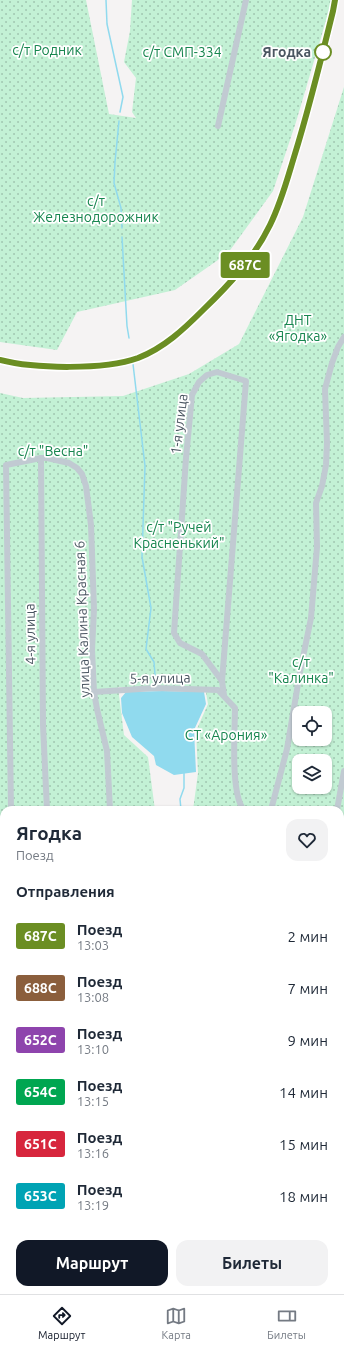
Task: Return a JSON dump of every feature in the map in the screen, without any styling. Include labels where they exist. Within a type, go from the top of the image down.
[{"type":"street","points":[[218,126],[246,0]]},
{"type":"street","points":[[272,806],[288,749],[300,672],[311,618],[317,547],[316,503],[322,486],[326,465],[327,443],[325,388],[332,363],[338,347],[344,337]]},
{"type":"street","name":"1-я улица","points":[[222,681],[202,654],[180,643],[174,633],[186,458],[192,395],[199,382],[207,375],[217,372],[246,381],[222,681],[224,695]]},
{"type":"street","points":[[12,806],[6,465],[41,458]]},
{"type":"street","name":"улица Калина Красная 6","points":[[41,458],[69,463],[77,468],[82,474],[86,486],[91,525],[94,609],[92,650],[94,692],[96,709],[107,750],[110,806]]},
{"type":"street","name":"4-я улица","points":[[41,458],[43,725],[47,806]]},
{"type":"street","name":"5-я улица","points":[[94,692],[155,688],[218,690],[224,695]]},
{"type":"street","points":[[224,695],[235,708],[235,770],[238,800],[242,806]]},
{"type":"street","points":[[339,806],[344,771]]},
{"type":"green space","name":"с/т Железнодорожник","points":[[0,0],[86,0],[109,114],[136,118],[132,112],[136,78],[124,62],[130,31],[132,0],[332,0],[296,122],[273,191],[228,253],[175,290],[77,312],[57,350],[0,342]]},
{"type":"green space","points":[[344,87],[344,806],[194,806],[198,773],[196,731],[208,704],[205,687],[118,687],[124,735],[148,757],[154,806],[0,806],[0,393],[23,398],[123,396],[189,374],[239,344],[303,217]]},
{"type":"water","points":[[126,692],[204,692],[206,704],[194,730],[196,772],[174,775],[156,765],[154,756],[132,737],[122,713],[121,698]]},
{"type":"waterway","points":[[106,0],[107,24],[123,97],[120,112]]},
{"type":"waterway","points":[[119,121],[114,183],[121,208],[122,228]]},
{"type":"waterway","points":[[122,237],[129,338]]},
{"type":"waterway","points":[[133,364],[145,466],[142,557],[151,608],[146,649],[154,662],[155,675]]},
{"type":"waterway","points":[[181,806],[180,799],[184,788],[184,773]]},
{"type":"railway","points":[[0,360],[30,365],[81,367],[98,366],[132,359],[148,353],[177,335],[223,291],[246,264],[265,235],[288,179],[324,50],[335,0]]},
{"type":"train","name":"687С","points":[[0,360],[43,366],[76,367],[109,364],[138,358],[162,346],[183,330],[233,280],[254,253],[270,226],[282,197],[301,134],[335,0]]},
{"type":"place","name":"Ягодка","points":[[323,52]]},
{"type":"park label","name":"с/т Родник","points":[[47,50]]},
{"type":"park label","name":"с/т СМП-334","points":[[182,52]]},
{"type":"park label","name":"ДНТ «Ягодка»","points":[[298,328]]},
{"type":"park label","name":"с/т \"Весна\"","points":[[53,451]]},
{"type":"park label","name":"с/т \"Ручей Красненький\"","points":[[179,536]]},
{"type":"park label","name":"с/т \"Калинка\"","points":[[301,670]]},
{"type":"park label","name":"СТ «Арония»","points":[[226,735]]}]
